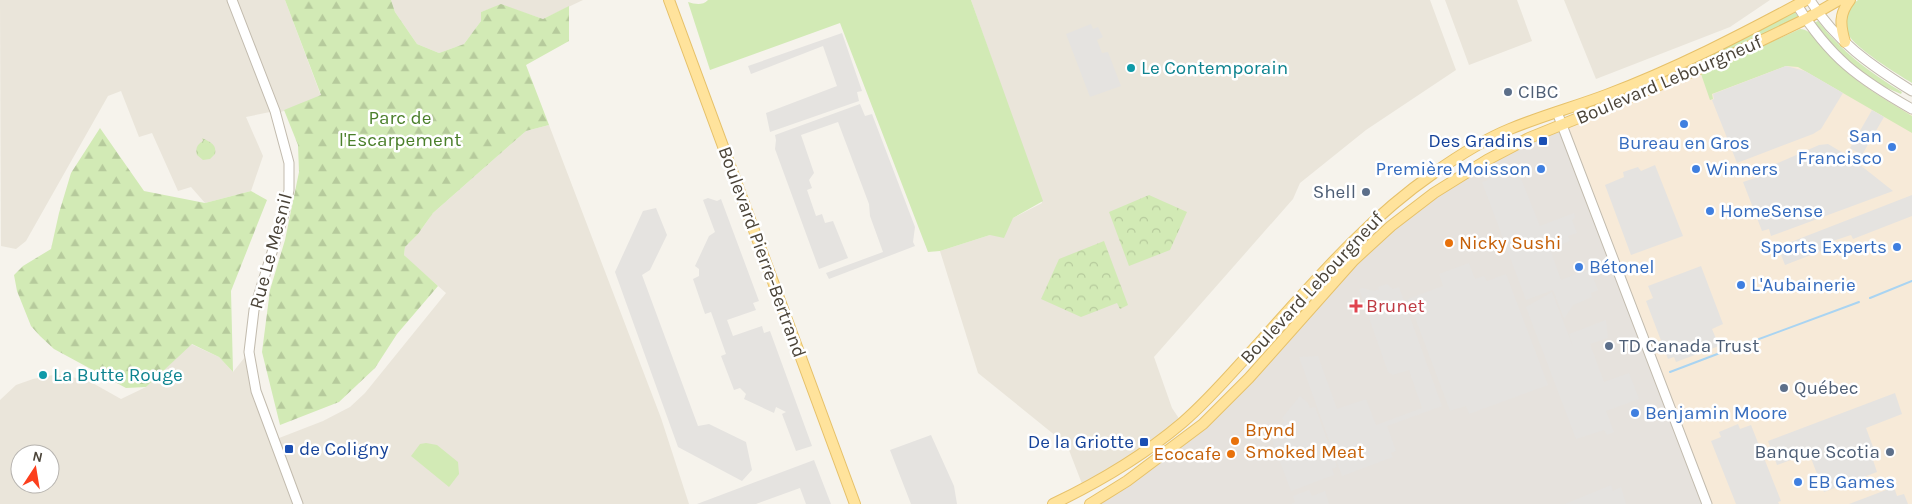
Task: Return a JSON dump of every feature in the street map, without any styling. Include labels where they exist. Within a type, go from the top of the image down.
[{"type":"main road","name":"Boulevard Pierre-Bertrand","points":[[669,0],[855,504]]},
{"type":"main road","name":"Boulevard Lebourgneuf","points":[[1090,504],[1127,481],[1203,424],[1249,378],[1354,260],[1412,208],[1487,160],[1529,138],[1721,60],[1806,19],[1839,0]]},
{"type":"main road","points":[[1844,42],[1841,16],[1844,7],[1850,0]]},
{"type":"main road","name":"Boulevard Lebourgneuf","points":[[1053,504],[1107,476],[1182,423],[1235,370],[1353,240],[1412,189],[1435,172],[1483,142],[1510,129],[1605,96],[1655,76],[1735,38],[1804,2]]},
{"type":"street","name":"Rue Le Mesnil","points":[[232,0],[275,111],[289,163],[289,190],[284,214],[254,310],[248,352],[256,391],[298,504]]},
{"type":"street","points":[[1804,2],[1817,12],[1844,42],[1870,65],[1912,91]]},
{"type":"street","points":[[1804,2],[1806,19],[1830,51],[1873,86],[1912,110]]},
{"type":"street","points":[[1557,112],[1707,504]]},
{"type":"shaded area","points":[[0,0],[285,0],[321,96],[276,114],[275,111],[246,117],[263,156],[251,191],[205,203],[191,187],[178,191],[152,133],[139,137],[121,91],[108,96],[26,241],[16,249],[1,246]]},
{"type":"shaded area","points":[[391,0],[583,0],[543,19],[501,5],[481,12],[481,21],[464,44],[439,53],[417,44],[395,12]]},
{"type":"shaded area","points":[[971,0],[1430,0],[1456,70],[1366,130],[1300,183],[1293,199],[1154,357],[1172,408],[1182,423],[1084,489],[1067,445],[978,373],[940,251],[990,235],[1013,218],[1042,203]]},
{"type":"shaded area","points":[[1445,0],[1517,0],[1532,41],[1469,65]]},
{"type":"shaded area","points":[[1564,0],[1770,0],[1730,27],[1596,79]]},
{"type":"shaded area","points":[[1091,24],[1093,29],[1098,27],[1103,37],[1097,40],[1102,53],[1108,52],[1121,86],[1090,97],[1066,34]]},
{"type":"shaded area","points":[[842,33],[862,91],[857,92],[859,101],[770,132],[766,113],[837,86],[823,46],[751,74],[748,66]]},
{"type":"shaded area","points":[[1770,37],[1798,39],[1830,51],[1912,109],[1912,504],[1090,504],[1153,464],[1478,165]]},
{"type":"shaded area","points":[[1786,66],[1805,71],[1843,93],[1821,129],[1813,134],[1737,163],[1712,100],[1714,99],[1713,94]]},
{"type":"shaded area","points":[[860,104],[865,116],[872,114],[915,227],[913,242],[915,246],[829,279],[826,273],[883,252],[870,216],[869,204],[838,122],[801,135],[814,173],[809,180],[812,188],[807,190],[816,216],[822,214],[825,223],[833,221],[848,258],[819,269],[775,149],[775,135]]},
{"type":"shaded area","points":[[1872,110],[1884,117],[1862,155],[1850,148]]},
{"type":"shaded area","points":[[549,125],[661,418],[689,504],[0,504],[0,400],[16,385],[33,379],[53,375],[72,377],[89,381],[121,399],[146,387],[191,344],[219,357],[233,372],[249,352],[274,440],[323,421],[350,407],[365,393],[446,293],[404,255],[405,247],[418,234],[433,213],[526,131]]},
{"type":"shaded area","points":[[1562,125],[1707,504],[1090,504],[1182,442],[1354,260],[1478,165]]},
{"type":"shaded area","points":[[1828,144],[1850,157],[1893,191],[1771,236],[1769,229],[1762,231],[1743,182],[1755,178],[1755,173],[1819,145]]},
{"type":"shaded area","points":[[1655,165],[1683,236],[1631,255],[1605,185],[1624,177],[1623,172],[1638,167],[1641,171]]},
{"type":"shaded area","points":[[1516,166],[1540,226],[1574,213],[1575,218],[1572,220],[1577,233],[1568,236],[1570,241],[1550,249],[1561,280],[1590,269],[1598,290],[1591,293],[1592,297],[1573,305],[1564,319],[1553,290],[1526,300],[1482,182],[1488,180],[1496,173]]},
{"type":"shaded area","points":[[1912,195],[1912,216],[1853,239],[1851,235],[1833,241],[1834,246],[1785,265],[1778,247]]},
{"type":"shaded area","points":[[708,198],[717,201],[721,199],[759,301],[753,303],[756,310],[727,320],[733,336],[762,326],[764,333],[770,331],[812,446],[796,451],[782,414],[786,412],[776,407],[774,413],[744,399],[746,394],[740,388],[734,390],[721,356],[726,354],[711,312],[705,314],[693,279],[699,276],[699,269],[695,266],[709,236],[715,232],[703,200]]},
{"type":"shaded area","points":[[656,208],[667,235],[650,270],[642,275],[698,426],[709,424],[746,442],[752,470],[742,481],[678,447],[615,272],[643,211]]},
{"type":"shaded area","points":[[1469,263],[1475,279],[1484,276],[1487,281],[1506,274],[1548,385],[1469,414],[1466,406],[1450,411],[1408,299],[1443,286],[1439,274]]},
{"type":"shaded area","points":[[1701,266],[1723,324],[1712,329],[1719,346],[1676,362],[1674,357],[1668,359],[1646,301],[1653,298],[1648,286]]},
{"type":"shaded area","points":[[1387,284],[1393,289],[1399,287],[1442,406],[1387,426],[1396,451],[1391,453],[1393,457],[1342,476],[1299,357],[1318,356],[1337,409],[1366,399],[1376,425],[1422,408],[1409,370],[1393,375],[1388,372],[1359,289],[1363,288],[1374,291],[1379,289],[1378,287]]},
{"type":"shaded area","points":[[1552,292],[1573,347],[1569,334],[1606,320],[1608,338],[1590,344],[1604,382],[1629,373],[1639,399],[1606,411],[1614,432],[1607,435],[1604,430],[1576,439],[1526,307]]},
{"type":"shaded area","points":[[1895,393],[1902,414],[1866,428],[1876,455],[1872,457],[1877,472],[1824,492],[1809,453],[1777,465],[1768,441]]},
{"type":"shaded area","points":[[1300,396],[1308,403],[1310,408],[1315,407],[1337,467],[1332,469],[1334,475],[1291,491],[1271,437],[1285,421],[1282,418]]},
{"type":"shaded area","points":[[1738,424],[1740,429],[1751,425],[1781,501],[1778,502],[1779,504],[1736,504],[1711,441],[1721,437],[1719,432]]},
{"type":"shaded area","points":[[931,435],[954,486],[957,504],[911,504],[890,450]]},
{"type":"shaded area","points":[[814,460],[831,504],[806,504],[800,488],[756,504],[697,504]]},
{"type":"shaded area","points":[[1611,485],[1613,491],[1621,487],[1626,504],[1565,504]]},
{"type":"shaded area","points":[[1894,487],[1897,496],[1904,494],[1908,504],[1849,504]]},
{"type":"shaded area","points":[[1309,490],[1312,496],[1325,491],[1329,504],[1291,504],[1295,502],[1293,496]]},
{"type":"green space","name":"Parc de l'Escarpement","points":[[285,0],[391,0],[395,12],[417,44],[439,53],[464,44],[481,21],[481,12],[501,4],[543,19],[569,6],[569,41],[526,65],[549,125],[526,131],[433,213],[418,234],[405,247],[404,255],[438,286],[397,334],[375,368],[339,402],[280,425],[262,352],[270,290],[285,240],[299,172],[298,145],[284,110],[321,95]]},
{"type":"green space","points":[[708,0],[971,0],[1043,201],[1013,218],[1004,238],[990,235],[940,251],[928,252],[840,23],[710,70],[688,2],[701,4]]},
{"type":"green space","points":[[1858,0],[1912,0],[1912,83],[1867,53],[1848,34],[1845,19],[1851,6]]},
{"type":"green space","points":[[1795,12],[1798,17],[1692,68],[1691,66]]},
{"type":"green space","points":[[1818,21],[1846,52],[1867,69],[1902,92],[1901,94],[1861,74],[1846,61],[1814,23]]},
{"type":"green space","points":[[1800,29],[1813,35],[1831,57],[1859,82],[1912,116],[1912,133],[1798,67],[1786,66],[1712,94],[1713,99],[1710,100],[1701,74]]},
{"type":"green space","points":[[100,128],[144,191],[205,203],[251,191],[267,200],[231,291],[233,372],[219,357],[192,344],[146,387],[126,388],[54,349],[31,326],[17,291],[14,275],[23,266],[51,249],[71,173]]},
{"type":"green space","points":[[202,138],[215,148],[215,154],[210,159],[203,160],[197,155],[196,149],[203,141]]},
{"type":"green space","points":[[1149,195],[1187,212],[1170,250],[1129,266],[1109,212]]},
{"type":"green space","points":[[1104,241],[1128,305],[1120,309],[1117,303],[1081,317],[1041,299],[1059,259]]},
{"type":"green space","points":[[420,444],[437,445],[458,462],[459,474],[449,487],[411,456]]},
{"type":"waterway","points":[[1870,298],[1912,281]]},
{"type":"waterway","points":[[1732,349],[1859,302]]},
{"type":"waterway","points":[[1670,372],[1720,353]]},
{"type":"place","name":"Le Contemporain","points":[[1131,68]]},
{"type":"place","name":"CIBC","points":[[1508,92]]},
{"type":"place","name":"Bureau en Gros","points":[[1684,124]]},
{"type":"place","name":"Des Gradins","points":[[1543,141]]},
{"type":"place","name":"San Francisco","points":[[1892,147]]},
{"type":"place","name":"Première Moisson","points":[[1541,169]]},
{"type":"place","name":"Winners","points":[[1696,169]]},
{"type":"place","name":"Shell","points":[[1366,192]]},
{"type":"place","name":"HomeSense","points":[[1710,211]]},
{"type":"place","name":"Nicky Sushi","points":[[1449,243]]},
{"type":"place","name":"Sports Experts","points":[[1897,247]]},
{"type":"place","name":"Bétonel","points":[[1579,267]]},
{"type":"place","name":"L'Aubainerie","points":[[1741,285]]},
{"type":"place","name":"Brunet","points":[[1356,306]]},
{"type":"place","name":"TD Canada Trust","points":[[1609,346]]},
{"type":"place","name":"La Butte Rouge","points":[[43,375]]},
{"type":"place","name":"Québec","points":[[1784,388]]},
{"type":"place","name":"Benjamin Moore","points":[[1635,413]]},
{"type":"place","name":"Brynd Smoked Meat","points":[[1235,441]]},
{"type":"place","name":"De la Griotte","points":[[1144,442]]},
{"type":"place","name":"de Coligny","points":[[289,449]]},
{"type":"place","name":"Banque Scotia","points":[[1890,452]]},
{"type":"place","name":"Ecocafe","points":[[1231,454]]},
{"type":"place","name":"EB Games","points":[[1798,482]]}]
